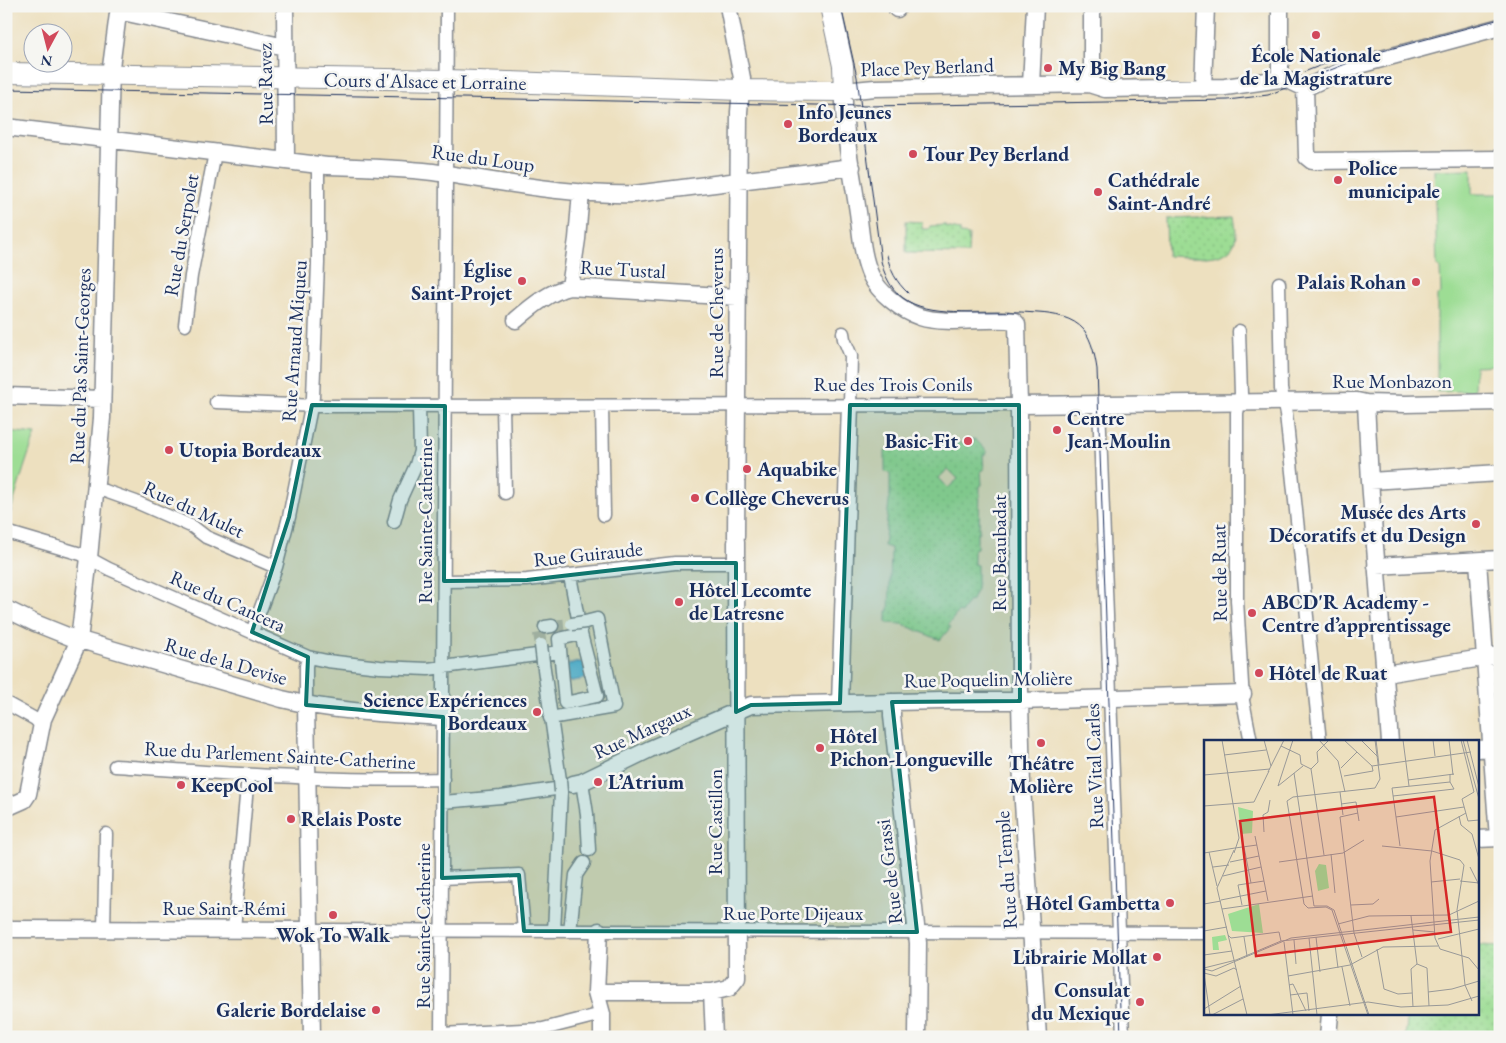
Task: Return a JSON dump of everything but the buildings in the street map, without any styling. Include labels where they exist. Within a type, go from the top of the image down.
[{"type":"street","name":"Rue Ravez","points":[[285,6],[286,161]]},
{"type":"street","name":"Rue Sainte-Catherine","points":[[442,1035],[447,6]]},
{"type":"street","name":"Rue de Cheverus","points":[[728,6],[742,78],[739,112],[738,181],[736,712]]},
{"type":"street","points":[[830,6],[843,66],[844,91]]},
{"type":"street","points":[[1031,85],[1035,6]]},
{"type":"street","points":[[1089,84],[1092,75],[1092,6]]},
{"type":"street","points":[[1203,88],[1206,6]]},
{"type":"street","points":[[1280,6],[1280,79],[1290,81],[1305,88]]},
{"type":"street","points":[[119,8],[285,46]]},
{"type":"street","name":"Rue du Pas Saint-Georges","points":[[9,807],[24,800],[28,794],[43,723],[80,640],[107,399],[108,140],[111,74],[119,8]]},
{"type":"street","points":[[1305,88],[1359,65],[1500,27]]},
{"type":"street","name":"Cours d'Alsace et Lorraine","points":[[6,73],[447,80],[741,90],[844,91]]},
{"type":"street","name":"Place Pey Berland","points":[[1018,333],[1017,324],[1014,321],[1008,320],[941,320],[921,317],[902,308],[874,282],[867,264],[844,114],[844,91],[875,88],[1089,84],[1105,89],[1203,88],[1225,87],[1280,79]]},
{"type":"street","points":[[1305,88],[1307,157],[1312,162],[1500,159]]},
{"type":"street","name":"Rue du Loup","points":[[6,127],[318,165],[368,167],[446,174],[610,195],[634,194],[852,167]]},
{"type":"street","name":"Rue du Serpolet","points":[[185,325],[191,276],[215,153]]},
{"type":"street","name":"Rue Arnaud Miqueu","points":[[252,632],[276,567],[290,517],[312,405],[318,262],[318,165]]},
{"type":"street","points":[[570,287],[581,192]]},
{"type":"street","points":[[1279,282],[1281,389],[1286,414],[1320,740]]},
{"type":"street","name":"Rue Tustal","points":[[516,320],[560,289],[570,287],[738,297]]},
{"type":"street","name":"Rue de Ruat","points":[[1239,331],[1241,394],[1237,414],[1237,600],[1243,694],[1251,740]]},
{"type":"street","points":[[840,703],[850,406],[850,356],[843,333]]},
{"type":"street","name":"Rue Beaubadat","points":[[1018,333],[1020,701]]},
{"type":"street","points":[[6,396],[107,399]]},
{"type":"street","name":"Rue des Trois Conils","points":[[216,402],[318,406],[503,407],[1099,405],[1283,402]]},
{"type":"street","name":"Rue Monbazon","points":[[1283,402],[1500,402]]},
{"type":"street","points":[[1366,403],[1376,566],[1390,740]]},
{"type":"street","name":"Rue Vital Carles","points":[[1099,405],[1123,1037]]},
{"type":"street","points":[[394,522],[400,500],[416,465],[420,451],[419,406]]},
{"type":"street","points":[[602,406],[604,515]]},
{"type":"street","points":[[503,407],[505,493]]},
{"type":"street","points":[[1370,481],[1500,473]]},
{"type":"street","name":"Rue du Mulet","points":[[96,490],[105,490],[136,502],[193,527],[206,537],[276,567]]},
{"type":"street","name":"Rue du Cancera","points":[[6,532],[81,554],[109,569],[308,657],[380,667],[428,669],[497,661],[554,659]]},
{"type":"street","points":[[1376,566],[1500,559]]},
{"type":"street","points":[[1478,561],[1492,656],[1490,748],[1499,838],[1478,838]]},
{"type":"street","name":"Rue Guiraude","points":[[444,581],[527,580],[675,563],[736,563]]},
{"type":"street","points":[[541,645],[554,659],[565,703],[597,696],[596,675],[570,576]]},
{"type":"street","name":"Rue de la Devise","points":[[6,609],[42,626],[80,640],[261,694],[306,705],[344,711],[443,717]]},
{"type":"street","points":[[550,718],[614,707],[598,647],[597,619],[559,639],[554,659],[550,718],[566,786],[554,931]]},
{"type":"street","points":[[572,624],[583,628]]},
{"type":"street","points":[[1385,674],[1492,656]]},
{"type":"street","points":[[308,657],[306,666],[306,705],[312,1037]]},
{"type":"street","name":"Rue Poquelin Molière","points":[[736,712],[751,706],[1020,701],[1243,694]]},
{"type":"street","name":"Rue du Temple","points":[[1020,701],[1022,786],[1038,1037]]},
{"type":"street","name":"Rue de Grassi","points":[[892,702],[892,716],[917,932],[917,1037]]},
{"type":"street","points":[[6,703],[43,723]]},
{"type":"street","name":"Rue Margaux","points":[[443,802],[501,797],[566,786],[736,712]]},
{"type":"street","name":"Rue Castillon","points":[[712,992],[729,988],[737,978],[736,712]]},
{"type":"street","name":"Rue du Parlement Sainte-Catherine","points":[[115,766],[307,779],[443,780]]},
{"type":"street","points":[[234,930],[248,775]]},
{"type":"street","points":[[566,786],[588,814],[589,850]]},
{"type":"street","points":[[104,929],[106,834]]},
{"type":"street","points":[[570,931],[576,875],[584,863]]},
{"type":"street","points":[[442,878],[519,875],[524,931]]},
{"type":"street","name":"Rue Saint-Rémi","points":[[6,929],[442,930]]},
{"type":"street","name":"Rue Porte Dijeaux","points":[[442,930],[1204,933]]},
{"type":"street","points":[[599,931],[596,992],[602,1014],[602,1037]]},
{"type":"street","points":[[596,992],[712,992],[714,1037]]},
{"type":"street","points":[[442,1035],[543,1029],[602,1014]]},
{"type":"street","points":[[1328,1037],[1330,1016]]},
{"type":"highlighted area","points":[[312,405],[445,406],[444,581],[527,580],[675,563],[736,563],[736,712],[751,705],[840,703],[850,405],[1019,405],[1020,701],[892,702],[917,932],[524,931],[519,875],[442,878],[443,717],[306,705],[308,657],[252,632],[289,517]]},
{"type":"green space","points":[[1472,169],[1472,194],[1500,194],[1500,365],[1475,366],[1474,391],[1437,392],[1437,295],[1441,294],[1440,267],[1437,266],[1434,170]]},
{"type":"green space","points":[[1234,216],[1235,240],[1231,248],[1225,253],[1206,257],[1167,256],[1166,218]]},
{"type":"green space","points":[[906,221],[922,222],[922,229],[929,229],[930,226],[945,225],[945,227],[960,230],[960,234],[969,235],[968,254],[906,253]]},
{"type":"green space","points":[[8,431],[36,434],[6,526],[6,435]]},
{"type":"green space","points":[[973,439],[976,440],[987,451],[983,455],[984,470],[981,470],[979,532],[977,533],[977,548],[974,549],[974,564],[977,565],[977,589],[971,602],[969,601],[961,613],[958,612],[948,625],[951,627],[940,640],[902,624],[887,623],[891,548],[884,546],[890,493],[890,473],[885,472],[885,451],[893,443],[972,444]],"holes":[[[948,469],[958,479],[948,488],[939,478]]]},
{"type":"green space","points":[[1478,945],[1500,946],[1500,1037],[1405,1037],[1408,1016],[1478,1016]]},
{"type":"water","points":[[586,661],[589,678],[568,682],[564,665]]},
{"type":"tunnel","points":[[552,626],[572,624]]},
{"type":"tunnel","points":[[541,645],[538,628],[545,627]]},
{"type":"tram line","points":[[841,6],[857,77],[881,261],[886,277],[894,289],[903,298],[926,308],[970,312],[1030,312],[1063,317],[1074,322],[1084,330],[1093,349],[1097,369],[1121,1037]]},
{"type":"tram line","points":[[6,89],[867,106],[1228,100],[1268,95],[1368,55],[1500,19]]},
{"type":"tram line","points":[[1304,72],[1350,54]]},
{"type":"tram line","points":[[887,255],[894,276],[908,293]]},
{"type":"place","name":"École Nationale de la Magistrature","points":[[1316,35]]},
{"type":"place","name":"My Big Bang","points":[[1048,68]]},
{"type":"place","name":"Info Jeunes Bordeaux","points":[[788,124]]},
{"type":"place","name":"Tour Pey Berland","points":[[913,154]]},
{"type":"place","name":"Police municipale","points":[[1338,180]]},
{"type":"place","name":"Cathédrale Saint-André","points":[[1098,192]]},
{"type":"place","name":"Église Saint-Projet","points":[[522,281]]},
{"type":"place","name":"Palais Rohan","points":[[1416,282]]},
{"type":"place","name":"Centre Jean-Moulin","points":[[1057,430]]},
{"type":"place","name":"Basic-Fit","points":[[968,441]]},
{"type":"place","name":"Utopia Bordeaux","points":[[169,450]]},
{"type":"place","name":"Aquabike","points":[[747,469]]},
{"type":"place","name":"Collège Cheverus","points":[[695,498]]},
{"type":"place","name":"Musée des Arts Décoratifs et du Design","points":[[1476,524]]},
{"type":"place","name":"Hôtel Lecomte de Latresne","points":[[679,602]]},
{"type":"place","name":"ABCD'R Academy - Centre d’apprentissage","points":[[1252,613]]},
{"type":"place","name":"Hôtel de Ruat","points":[[1259,673]]},
{"type":"place","name":"Science Expériences Bordeaux","points":[[537,712]]},
{"type":"place","name":"Théâtre Molière","points":[[1041,743]]},
{"type":"place","name":"Hôtel Pichon-Longueville","points":[[820,748]]},
{"type":"place","name":"L’Atrium","points":[[598,782]]},
{"type":"place","name":"KeepCool","points":[[181,785]]},
{"type":"place","name":"Relais Poste","points":[[291,819]]},
{"type":"place","name":"Hôtel Gambetta","points":[[1170,903]]},
{"type":"place","name":"Wok To Walk","points":[[333,915]]},
{"type":"place","name":"Librairie Mollat","points":[[1157,957]]},
{"type":"place","name":"Consulat du Mexique","points":[[1140,1002]]},
{"type":"place","name":"Galerie Bordelaise","points":[[376,1010]]}]
